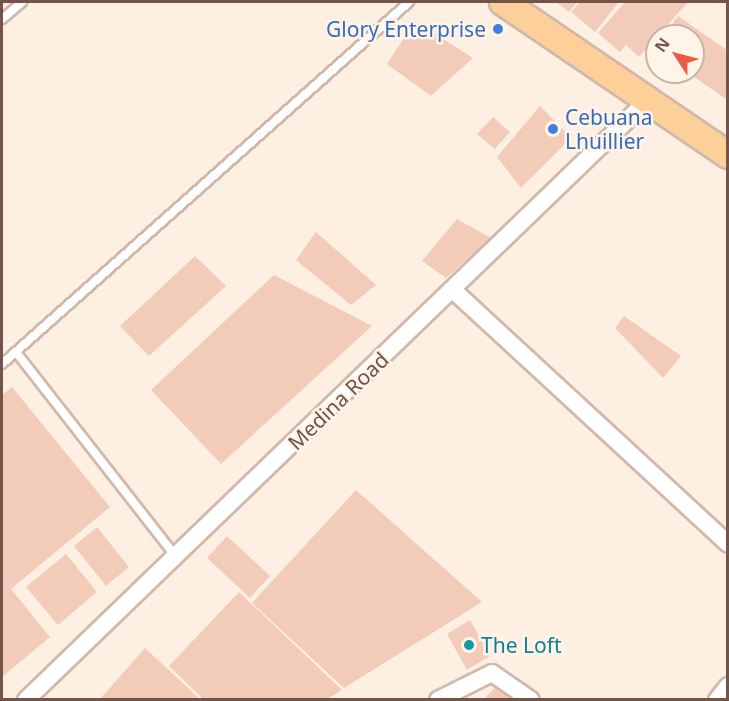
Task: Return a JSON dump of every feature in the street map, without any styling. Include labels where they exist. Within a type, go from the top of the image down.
[{"type":"main road","points":[[515,5],[647,101],[728,155]]},
{"type":"street","name":"Medina Road","points":[[26,699],[177,557],[647,101]]},
{"type":"street","points":[[453,290],[728,544]]},
{"type":"street","points":[[438,699],[492,673],[531,699]]},
{"type":"street","points":[[717,699],[728,686]]},
{"type":"lane","points":[[2,19],[22,2]]},
{"type":"lane","points":[[2,364],[409,2]]},
{"type":"lane","points":[[16,352],[177,557]]},
{"type":"building","points":[[556,2],[577,2],[569,12]]},
{"type":"building","points":[[580,2],[619,2],[595,32],[571,12]]},
{"type":"building","points":[[625,2],[688,2],[668,24],[645,24],[645,50],[639,57],[626,45],[620,52],[598,33]]},
{"type":"building","points":[[678,16],[689,24],[672,24]]},
{"type":"building","points":[[415,21],[473,58],[431,96],[387,64]]},
{"type":"building","points":[[705,35],[728,51],[726,99],[704,84]]},
{"type":"building","points":[[540,106],[571,138],[521,188],[497,157]]},
{"type":"building","points":[[493,117],[510,132],[495,149],[477,134]]},
{"type":"building","points":[[457,219],[491,238],[446,278],[422,261]]},
{"type":"building","points":[[316,232],[376,285],[351,305],[296,260]]},
{"type":"building","points":[[195,256],[226,286],[149,356],[120,326]]},
{"type":"building","points":[[274,275],[372,326],[221,464],[151,390]]},
{"type":"building","points":[[624,316],[681,356],[663,378],[615,328]]},
{"type":"building","points":[[12,387],[110,507],[11,589],[50,637],[2,677],[2,395]]},
{"type":"building","points":[[356,490],[482,602],[344,688],[252,603]]},
{"type":"building","points":[[97,527],[129,567],[106,586],[74,546]]},
{"type":"building","points":[[227,536],[270,576],[250,598],[207,558]]},
{"type":"building","points":[[66,554],[97,592],[58,625],[26,587]]},
{"type":"building","points":[[239,592],[342,690],[326,700],[204,700],[169,666]]},
{"type":"building","name":"The Loft","points":[[470,620],[490,656],[467,670],[447,634]]},
{"type":"building","points":[[145,648],[201,700],[99,700]]},
{"type":"building","points":[[499,683],[516,700],[483,700]]},
{"type":"place","name":"Glory Enterprise","points":[[498,29]]},
{"type":"place","name":"Cebuana Lhuillier","points":[[553,129]]},
{"type":"place","name":"The Loft","points":[[469,645]]}]
